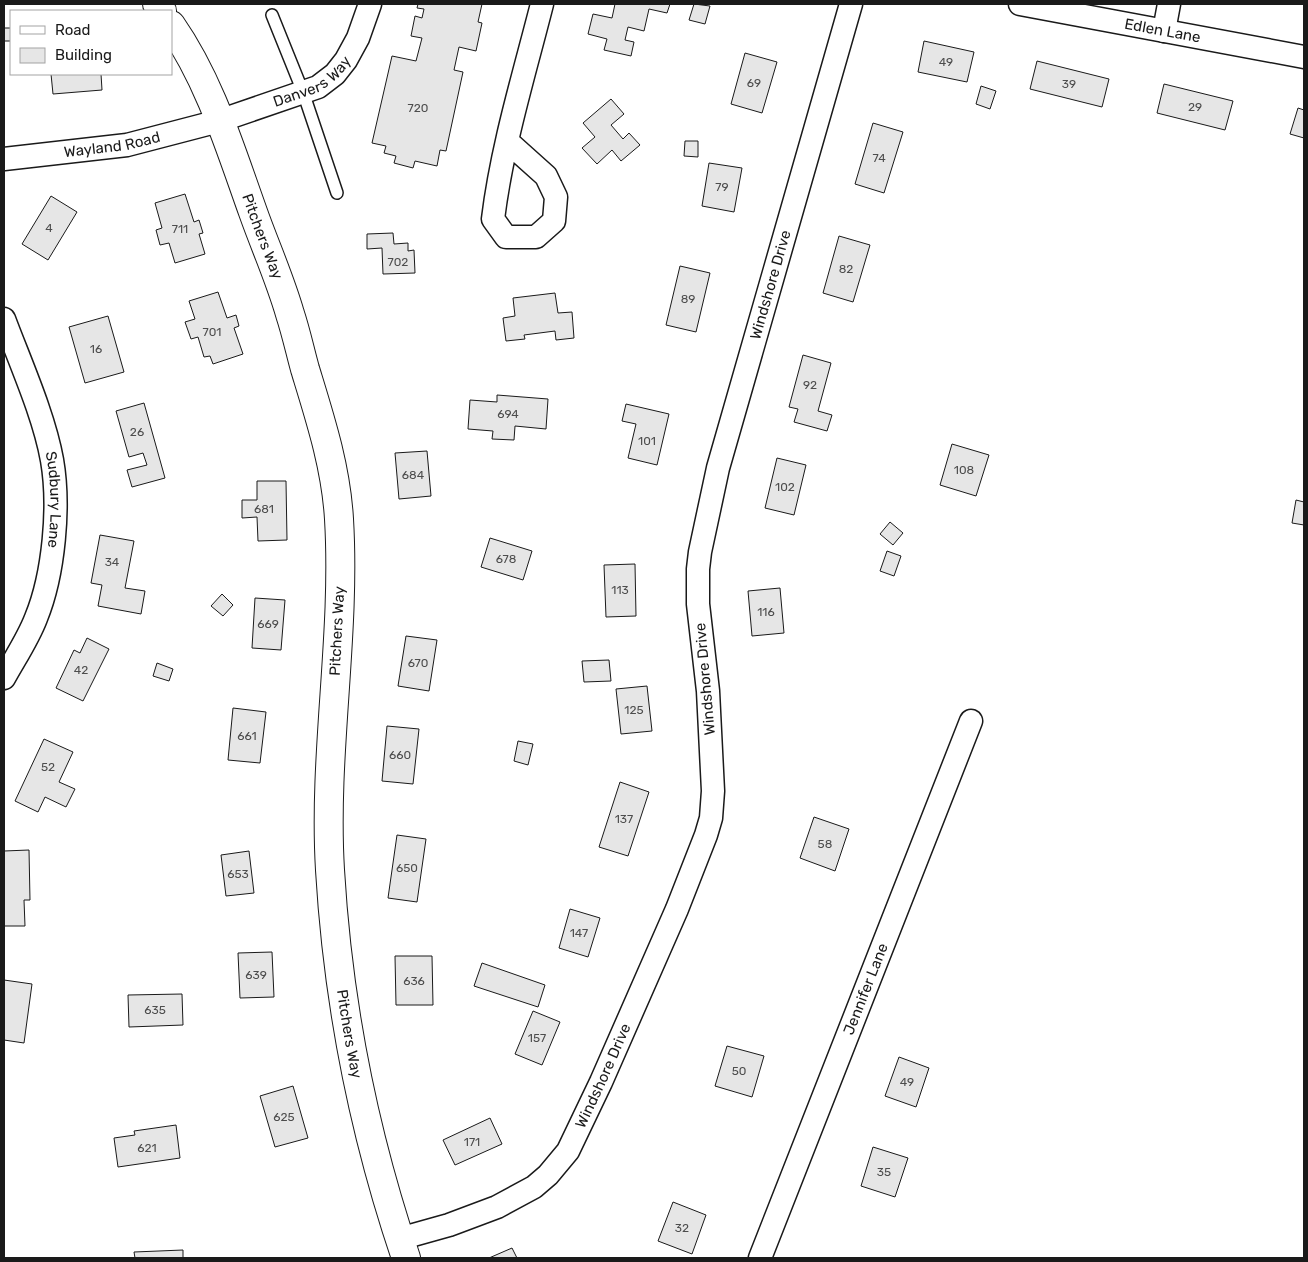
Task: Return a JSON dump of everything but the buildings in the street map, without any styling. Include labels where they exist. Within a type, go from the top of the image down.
[{"type":"main road","name":"Pitchers Way","points":[[172,27],[199,71],[291,315],[328,444],[337,498],[340,582],[330,735],[329,816],[333,917],[353,1067],[370,1140],[402,1249]]},
{"type":"street","name":"Danvers Way","points":[[218,121],[318,87],[335,74],[346,60],[358,38],[370,4]]},
{"type":"street","points":[[507,141],[542,4]]},
{"type":"street","name":"Windshore Drive","points":[[402,1249],[450,1225],[511,1200],[548,1175],[568,1151],[601,1082],[677,908],[706,835],[711,818],[713,790],[708,691],[698,604],[700,552],[720,459],[851,4]]},
{"type":"street","name":"Edlen Lane","points":[[1020,4],[1304,57]]},
{"type":"street","points":[[1164,31],[1168,4]]},
{"type":"street","name":"Wayland Road","points":[[4,159],[127,145],[218,121]]},
{"type":"street","name":"Sudbury Lane","points":[[4,319],[45,434],[52,460],[54,488],[52,545],[44,595],[28,637],[4,678]]},
{"type":"street","name":"Jennifer Lane","points":[[760,1258],[972,721]]},
{"type":"lane","points":[[272,15],[303,92],[337,193]]}]
